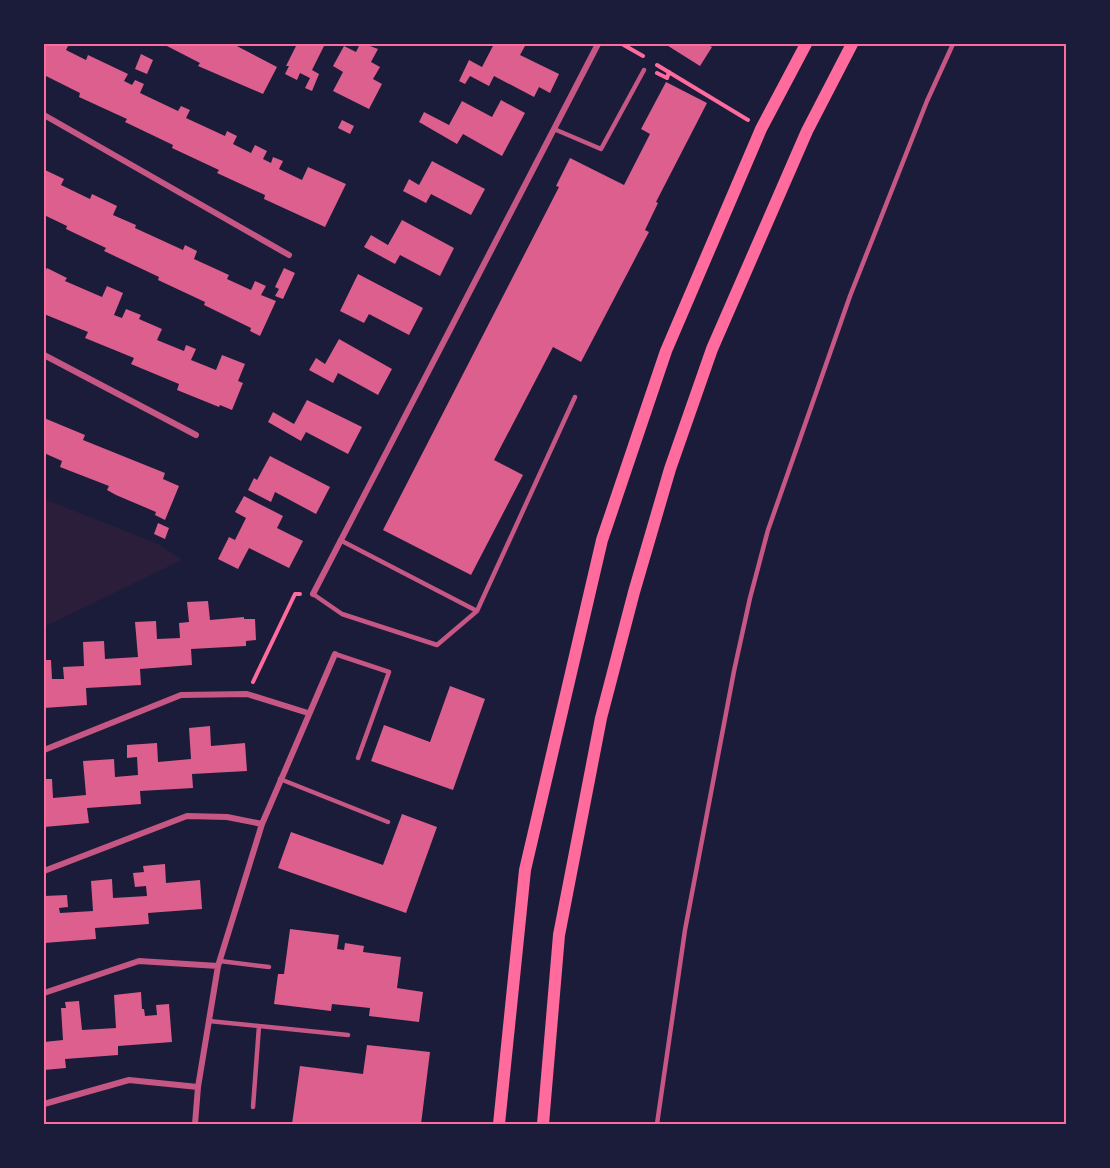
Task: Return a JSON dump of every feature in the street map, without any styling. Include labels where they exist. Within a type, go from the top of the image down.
[{"type":"main road","points":[[499,1125],[525,870],[602,540],[666,351],[761,129],[806,44]]},
{"type":"main road","points":[[543,1125],[559,935],[601,718],[634,592],[670,469],[712,349],[807,131],[852,44]]},
{"type":"street","points":[[313,594],[596,44]]},
{"type":"street","points":[[44,115],[289,255]]},
{"type":"street","points":[[44,355],[196,435]]},
{"type":"street","points":[[195,1125],[198,1088],[219,964],[262,824],[335,654]]},
{"type":"street","points":[[44,750],[181,695],[247,694],[308,713]]},
{"type":"street","points":[[44,870],[187,816],[227,817],[262,824]]},
{"type":"street","points":[[44,993],[139,961],[219,964]]},
{"type":"street","points":[[44,1104],[129,1080],[198,1088]]},
{"type":"lane","points":[[657,1125],[685,930],[734,671],[768,530],[850,296],[927,101],[953,44]]},
{"type":"lane","points":[[554,129],[601,149],[644,70]]},
{"type":"lane","points":[[313,594],[342,614],[437,645],[477,611],[575,397]]},
{"type":"lane","points":[[340,540],[477,611]]},
{"type":"lane","points":[[335,654],[389,672],[358,758]]},
{"type":"lane","points":[[280,779],[388,822]]},
{"type":"lane","points":[[219,964],[268,967]]},
{"type":"lane","points":[[209,1021],[348,1035]]},
{"type":"lane","points":[[253,1107],[259,1026]]},
{"type":"path","points":[[622,44],[761,129]]},
{"type":"path","points":[[247,694],[295,594],[313,594]]},
{"type":"shaded area","points":[[44,499],[158,544],[182,560],[44,627]]},
{"type":"building","points":[[44,44],[69,44],[66,50],[86,60],[88,55],[128,74],[124,81],[132,85],[135,80],[144,84],[140,93],[178,111],[181,106],[190,110],[186,118],[225,136],[227,131],[237,136],[233,144],[251,153],[255,145],[267,151],[263,159],[271,163],[273,157],[283,161],[279,169],[302,180],[308,167],[346,184],[325,227],[264,199],[265,195],[217,173],[219,170],[172,148],[173,145],[125,122],[127,119],[79,97],[80,93],[44,75]]},
{"type":"building","points":[[163,44],[233,44],[277,67],[263,94],[198,66],[200,63]]},
{"type":"building","points":[[297,44],[325,44],[312,70],[319,74],[312,91],[305,88],[310,78],[300,73],[297,80],[285,74],[289,66],[286,66]]},
{"type":"building","points":[[360,44],[371,44],[370,46],[378,49],[371,62],[380,67],[373,79],[382,84],[369,109],[333,91],[343,72],[333,66],[344,46],[356,52]]},
{"type":"building","points":[[494,44],[525,46],[520,55],[559,74],[550,93],[539,87],[534,97],[494,76],[489,86],[470,76],[465,84],[459,81],[469,60],[482,67]]},
{"type":"building","points":[[665,44],[706,44],[712,47],[700,66]]},
{"type":"building","points":[[141,54],[153,60],[147,74],[135,69]]},
{"type":"building","points":[[666,82],[707,103],[656,202],[658,203],[645,230],[649,232],[581,362],[553,347],[494,460],[523,475],[471,575],[383,530],[559,187],[556,186],[570,158],[624,185],[650,134],[641,129]]},
{"type":"building","points":[[501,100],[525,113],[502,156],[463,134],[457,144],[419,122],[424,112],[449,125],[462,101],[492,117]]},
{"type":"building","points":[[342,120],[354,126],[350,134],[338,128]]},
{"type":"building","points":[[432,161],[485,189],[471,215],[431,194],[426,203],[403,191],[409,179],[419,185]]},
{"type":"building","points":[[45,170],[64,179],[61,185],[90,199],[92,194],[117,206],[113,215],[136,225],[135,228],[183,250],[185,245],[197,251],[194,259],[229,275],[227,279],[251,290],[255,281],[266,286],[261,295],[276,301],[260,336],[250,331],[251,328],[204,305],[205,302],[104,251],[106,248],[66,229],[67,226],[44,215]]},
{"type":"building","points":[[402,220],[454,248],[440,276],[400,255],[395,264],[364,247],[371,235],[388,245]]},
{"type":"building","points":[[47,268],[67,278],[65,281],[102,297],[107,286],[123,293],[114,315],[122,318],[126,309],[141,315],[139,319],[162,329],[157,340],[184,351],[186,345],[196,349],[191,360],[216,370],[222,355],[245,364],[238,381],[243,383],[232,410],[177,390],[179,384],[131,364],[134,358],[85,338],[88,332],[44,314],[44,273]]},
{"type":"building","points":[[284,268],[295,273],[283,299],[275,296],[279,289],[275,287]]},
{"type":"building","points":[[358,274],[423,308],[409,335],[369,314],[364,323],[340,311]]},
{"type":"building","points":[[339,339],[392,369],[378,395],[338,373],[333,383],[309,370],[316,358],[325,364]]},
{"type":"building","points":[[307,400],[362,427],[348,454],[306,432],[301,441],[268,422],[273,412],[294,424]]},
{"type":"building","points":[[44,418],[85,435],[83,440],[165,473],[163,479],[179,486],[165,520],[155,515],[156,512],[107,490],[109,486],[60,467],[62,461],[44,453]]},
{"type":"building","points":[[270,456],[330,487],[316,514],[275,492],[271,502],[248,490],[254,478],[257,480]]},
{"type":"building","points":[[244,496],[283,516],[277,528],[303,541],[289,568],[249,548],[238,569],[218,559],[229,537],[235,540],[246,518],[235,512]]},
{"type":"building","points":[[158,523],[169,528],[165,539],[154,534]]},
{"type":"building","points":[[208,601],[210,620],[244,617],[244,619],[255,619],[256,640],[246,641],[246,646],[191,649],[192,665],[140,669],[141,685],[86,688],[87,705],[44,708],[44,660],[51,660],[52,679],[64,679],[63,667],[84,666],[83,642],[104,641],[105,659],[138,657],[135,622],[156,621],[157,639],[180,638],[179,623],[189,622],[187,602]]},
{"type":"building","points":[[450,686],[485,699],[453,790],[371,761],[384,725],[430,742]]},
{"type":"building","points":[[210,726],[211,746],[245,743],[247,771],[192,774],[193,788],[140,791],[141,804],[87,808],[89,823],[44,827],[44,779],[52,779],[53,798],[86,795],[83,761],[114,759],[115,777],[138,775],[137,757],[127,758],[127,745],[157,743],[158,762],[191,759],[189,728]]},
{"type":"building","points":[[402,814],[437,827],[406,913],[278,868],[291,832],[383,865]]},
{"type":"building","points":[[165,864],[166,883],[200,880],[202,909],[148,913],[149,924],[95,928],[96,939],[44,943],[44,896],[67,895],[68,907],[59,908],[60,913],[93,911],[91,881],[112,879],[113,898],[147,896],[146,886],[135,887],[133,873],[144,872],[143,866]]},
{"type":"building","points":[[290,929],[339,935],[337,949],[344,950],[345,943],[364,946],[363,952],[401,957],[397,988],[423,992],[419,1022],[369,1016],[370,1008],[332,1004],[331,1011],[274,1004],[278,974],[284,974]]},
{"type":"building","points":[[141,992],[142,1009],[144,1009],[145,1016],[157,1015],[156,1005],[169,1004],[172,1042],[118,1046],[118,1055],[65,1059],[66,1068],[44,1070],[44,1042],[63,1040],[61,1008],[66,1008],[65,1002],[79,1001],[82,1030],[116,1028],[114,995]]},
{"type":"building","points":[[367,1045],[430,1052],[421,1124],[292,1124],[300,1066],[363,1074]]}]
